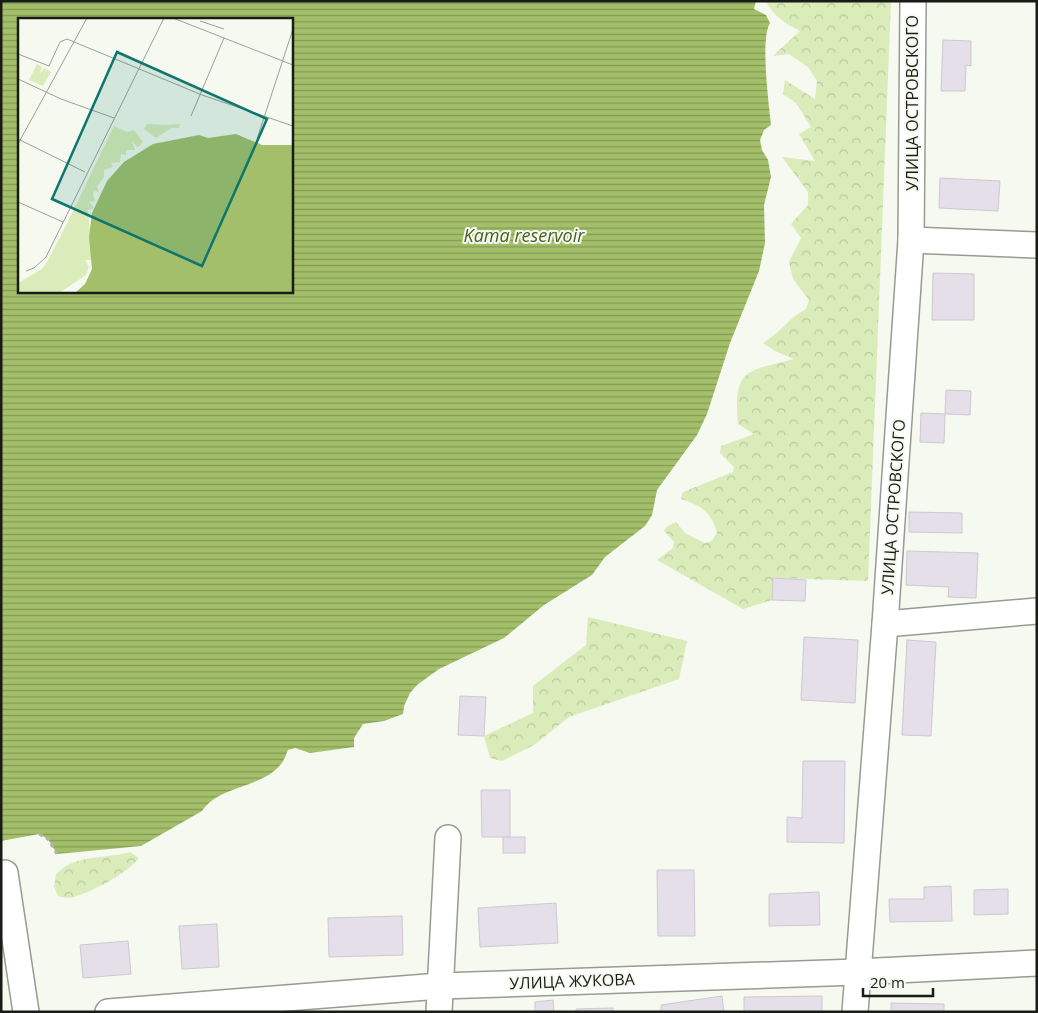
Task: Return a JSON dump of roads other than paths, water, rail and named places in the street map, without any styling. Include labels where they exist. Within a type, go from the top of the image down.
[{"type":"street","name":"УЛИЦА ОСТРОВСКОГО","points":[[855,1012],[885,624],[911,240],[912,1]]},
{"type":"street","points":[[911,240],[1037,245]]},
{"type":"street","points":[[885,624],[1037,611]]},
{"type":"street","points":[[439,1012],[448,838]]},
{"type":"street","points":[[5,873],[26,1012]]},
{"type":"street","name":"УЛИЦА ЖУКОВА","points":[[108,1012],[440,986],[857,972],[1037,963]]},
{"type":"water","name":"Kama reservoir","points":[[1,1],[756,1],[754,9],[766,15],[770,23],[767,31],[765,57],[771,125],[764,130],[760,140],[762,150],[768,160],[771,177],[764,205],[765,243],[759,271],[730,343],[707,414],[697,435],[657,490],[652,515],[645,526],[605,557],[592,575],[544,605],[504,638],[439,669],[417,685],[410,693],[404,706],[403,714],[384,721],[363,724],[354,738],[354,747],[310,753],[295,748],[288,750],[282,763],[273,772],[253,783],[219,796],[202,811],[141,846],[57,854],[48,839],[39,834],[1,841]]}]
